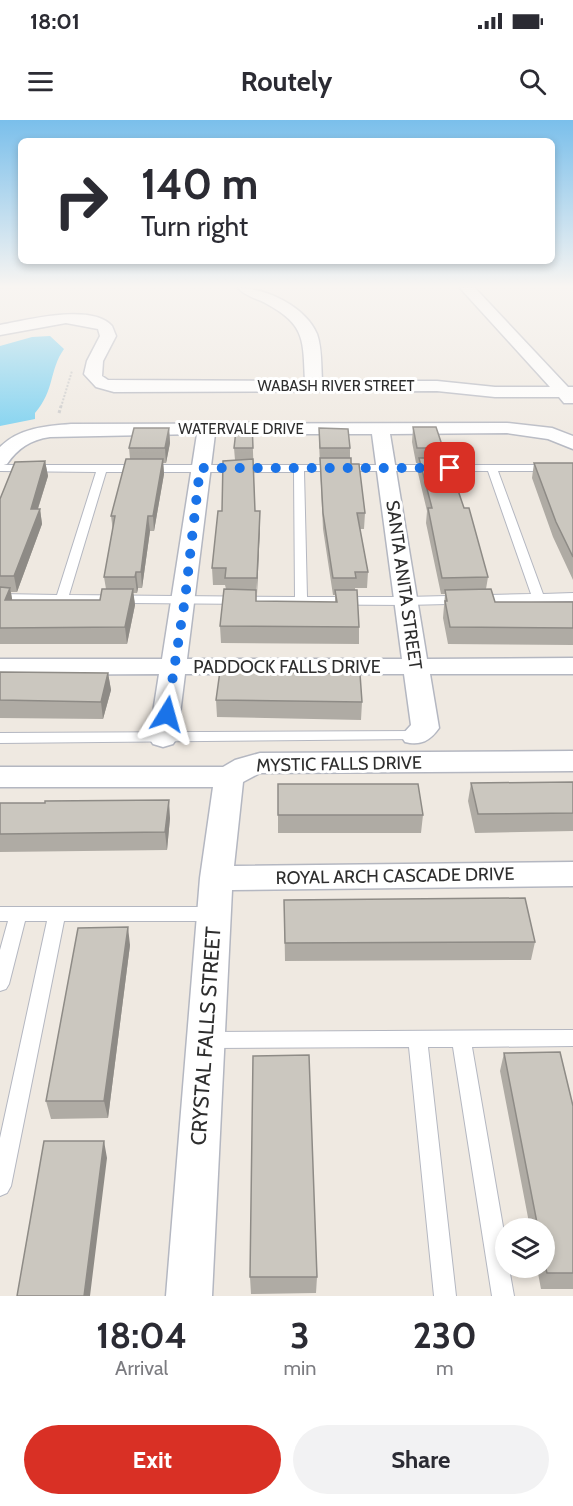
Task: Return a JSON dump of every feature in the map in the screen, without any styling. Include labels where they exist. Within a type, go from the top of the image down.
[{"type":"street","name":"WABASH RIVER STREET","points":[[105,343],[91,370],[92,377],[98,384],[114,387],[437,386],[495,392],[570,395]]},
{"type":"street","points":[[310,343],[314,386]]},
{"type":"street","points":[[519,343],[570,395]]},
{"type":"street","name":"WATERVALE DRIVE","points":[[0,460],[7,447],[30,434],[71,429],[507,428],[533,430],[567,440]]},
{"type":"street","points":[[163,738],[185,599],[200,468],[207,429]]},
{"type":"street","name":"SANTA ANITA STREET","points":[[380,429],[425,728],[415,736]]},
{"type":"street","name":"PADDOCK FALLS DRIVE","points":[[0,667],[573,666]]},
{"type":"street","name":"MYSTIC FALLS DRIVE","points":[[0,777],[229,777],[245,767],[260,763],[573,761]]},
{"type":"street","name":"CRYSTAL FALLS STREET","points":[[189,1296],[215,896],[229,777]]},
{"type":"street","name":"ROYAL ARCH CASCADE DRIVE","points":[[215,896],[573,874]]},
{"type":"lane","points":[[0,468],[573,468]]},
{"type":"lane","points":[[299,468],[301,600]]},
{"type":"lane","points":[[492,468],[537,598]]},
{"type":"lane","points":[[62,598],[102,469]]},
{"type":"lane","points":[[0,598],[406,601],[573,597]]},
{"type":"lane","points":[[0,738],[415,736]]},
{"type":"lane","points":[[0,984],[9,914],[57,914],[215,896]]},
{"type":"lane","points":[[0,1186],[8,1114],[57,914]]},
{"type":"lane","points":[[206,1040],[573,1038]]},
{"type":"lane","points":[[418,1039],[445,1296]]},
{"type":"lane","points":[[461,1039],[503,1296]]},
{"type":"path","points":[[57,422],[75,363]]},
{"type":"water","points":[[11,343],[57,343],[64,349],[59,357],[46,396],[35,413],[35,419],[0,426],[0,346]]},
{"type":"building","points":[[237,422],[252,422],[253,448],[234,448]]},
{"type":"building","points":[[413,427],[436,427],[443,448],[417,448]]},
{"type":"building","points":[[134,428],[169,428],[165,448],[129,448]]},
{"type":"building","points":[[319,428],[348,429],[350,448],[320,448]]},
{"type":"building","points":[[320,458],[351,458],[351,464],[359,464],[365,513],[357,513],[368,572],[355,572],[356,578],[333,578],[323,513]]},
{"type":"building","points":[[419,458],[447,458],[464,508],[469,508],[488,577],[442,578],[428,508],[432,508]]},
{"type":"building","points":[[126,459],[163,459],[153,516],[148,516],[141,572],[136,572],[135,577],[104,577],[115,516],[111,516]]},
{"type":"building","points":[[253,459],[255,511],[260,511],[257,578],[225,578],[226,568],[212,568],[218,511],[222,511],[223,461]]},
{"type":"building","points":[[45,461],[31,509],[40,509],[14,576],[0,576],[0,499],[15,462]]},
{"type":"building","points":[[534,463],[573,463],[573,557],[556,522]]},
{"type":"building","points":[[0,587],[10,588],[5,600],[100,600],[102,589],[133,589],[125,627],[0,628]]},
{"type":"building","points":[[224,589],[256,590],[256,601],[337,602],[335,590],[357,590],[359,627],[220,626]]},
{"type":"building","points":[[491,589],[495,602],[573,602],[573,628],[450,627],[445,590]]},
{"type":"building","points":[[220,671],[360,674],[362,702],[216,700]]},
{"type":"building","points":[[0,672],[108,673],[101,702],[0,700]]},
{"type":"building","points":[[573,782],[573,813],[478,814],[471,783]]},
{"type":"building","points":[[278,784],[418,784],[423,815],[278,815]]},
{"type":"building","points":[[169,800],[165,832],[0,834],[0,803]]},
{"type":"building","points":[[525,898],[535,942],[285,943],[284,900]]},
{"type":"building","points":[[128,927],[104,1101],[46,1101],[78,928]]},
{"type":"building","points":[[560,1052],[573,1106],[573,1273],[555,1273],[555,1218],[536,1218],[504,1053]]},
{"type":"building","points":[[309,1055],[317,1277],[250,1277],[253,1056]]},
{"type":"building","points":[[44,1141],[104,1141],[84,1296],[17,1296]]},
{"type":"route","points":[[167,714],[185,599],[200,468],[450,468]]}]
